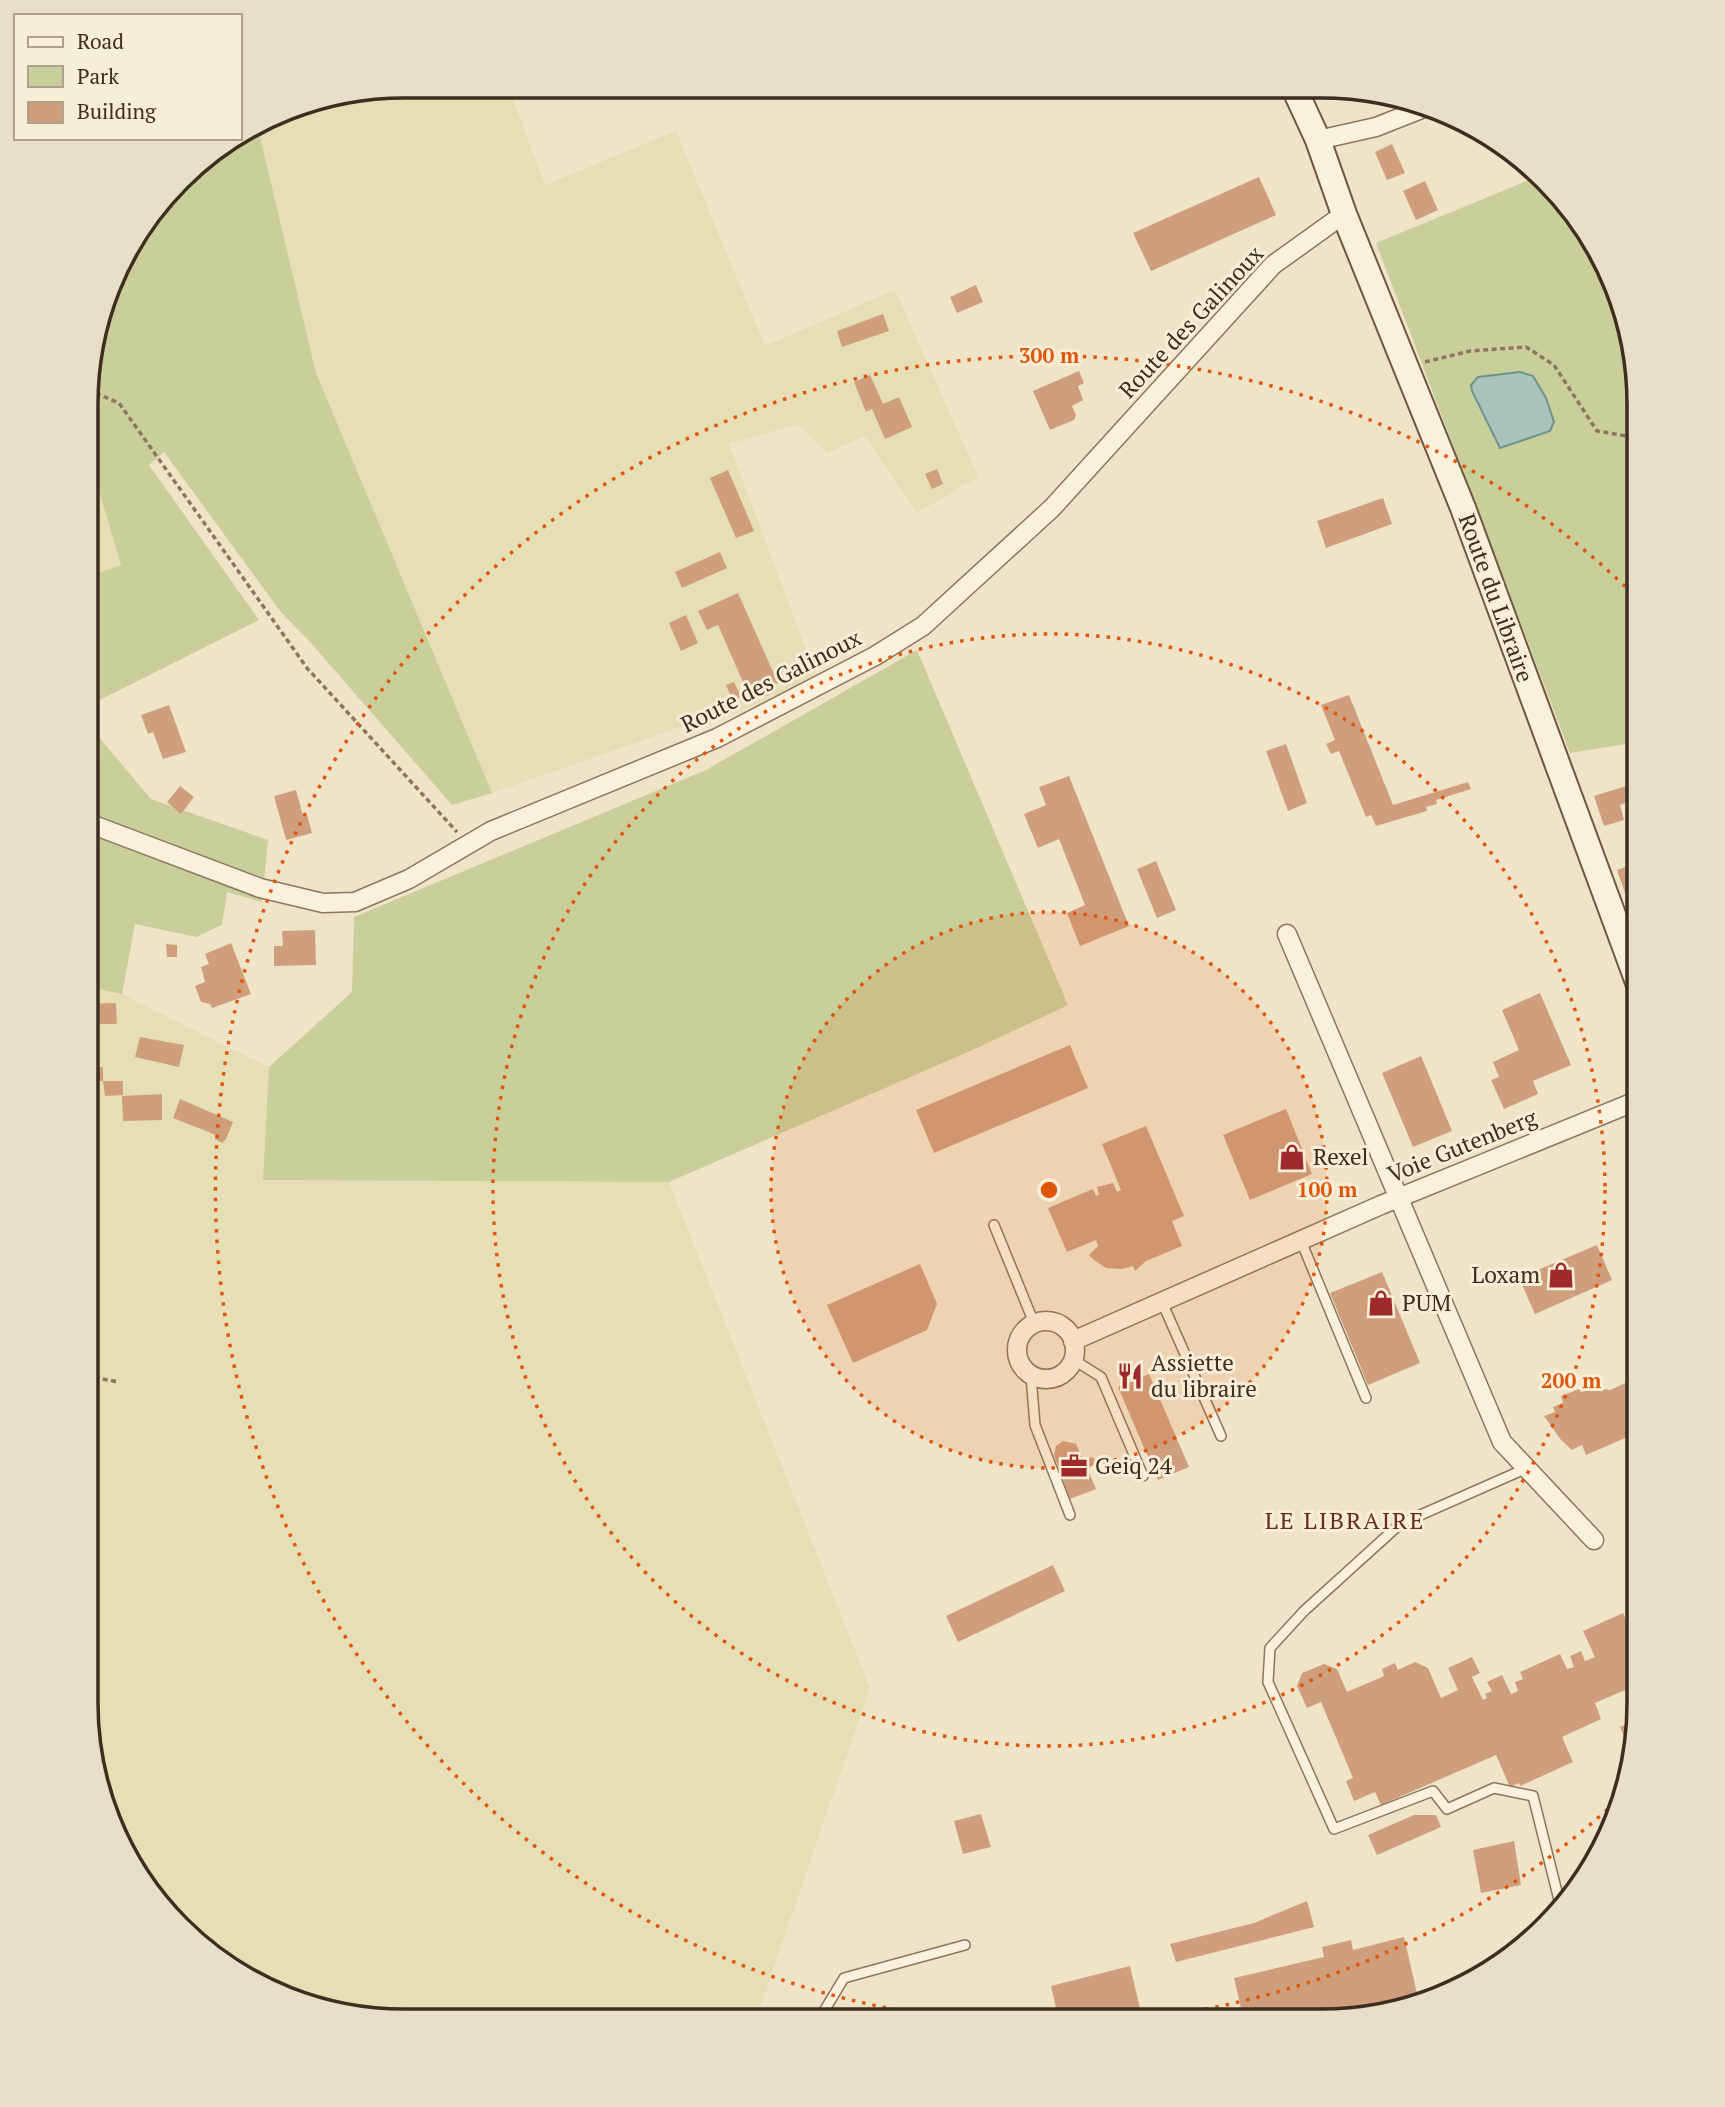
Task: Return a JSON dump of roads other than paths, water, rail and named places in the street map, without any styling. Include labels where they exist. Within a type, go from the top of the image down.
[{"type":"main road","name":"Route du Libraire","points":[[1299,98],[1318,140],[1463,508],[1627,952]]},
{"type":"street","points":[[1318,140],[1376,127],[1413,112]]},
{"type":"street","name":"Route des Galinoux","points":[[98,828],[260,888],[323,903],[355,902],[409,879],[491,831],[717,738],[875,656],[923,626],[1052,508],[1273,265],[1345,214]]},
{"type":"street","points":[[1287,934],[1502,1442],[1594,1540]]},
{"type":"street","name":"Voie Gutenberg","points":[[1073,1341],[1398,1198],[1627,1105]]},
{"type":"street","points":[[1054,1322],[1063,1327],[1073,1341],[1074,1360],[1061,1375],[1041,1379],[1031,1376],[1017,1357],[1017,1347],[1026,1329],[1034,1323],[1054,1322]]},
{"type":"lane","points":[[994,1226],[1034,1323]]},
{"type":"lane","points":[[1301,1241],[1366,1398]]},
{"type":"lane","points":[[1162,1302],[1221,1436]]},
{"type":"lane","points":[[1074,1360],[1101,1377],[1143,1476]]},
{"type":"lane","points":[[1031,1376],[1035,1425],[1070,1515]]},
{"type":"lane","points":[[1527,1468],[1400,1524],[1304,1611],[1270,1648],[1268,1682],[1334,1829],[1433,1791],[1447,1809],[1494,1788],[1533,1796],[1558,1896]]},
{"type":"lane","points":[[825,2009],[844,1978],[965,1945]]},
{"type":"water","points":[[1520,372],[1533,376],[1546,398],[1554,422],[1550,431],[1500,448],[1471,385],[1478,377]]},
{"type":"place","name":"Rexel","points":[[1292,1157]]},
{"type":"place","name":"Loxam","points":[[1561,1275]]},
{"type":"place","name":"PUM","points":[[1381,1303]]},
{"type":"place","name":"Assiette du libraire","points":[[1130,1376]]},
{"type":"place","name":"Geiq 24","points":[[1074,1466]]},
{"type":"district","name":"LE LIBRAIRE","points":[[1345,1521]]}]
